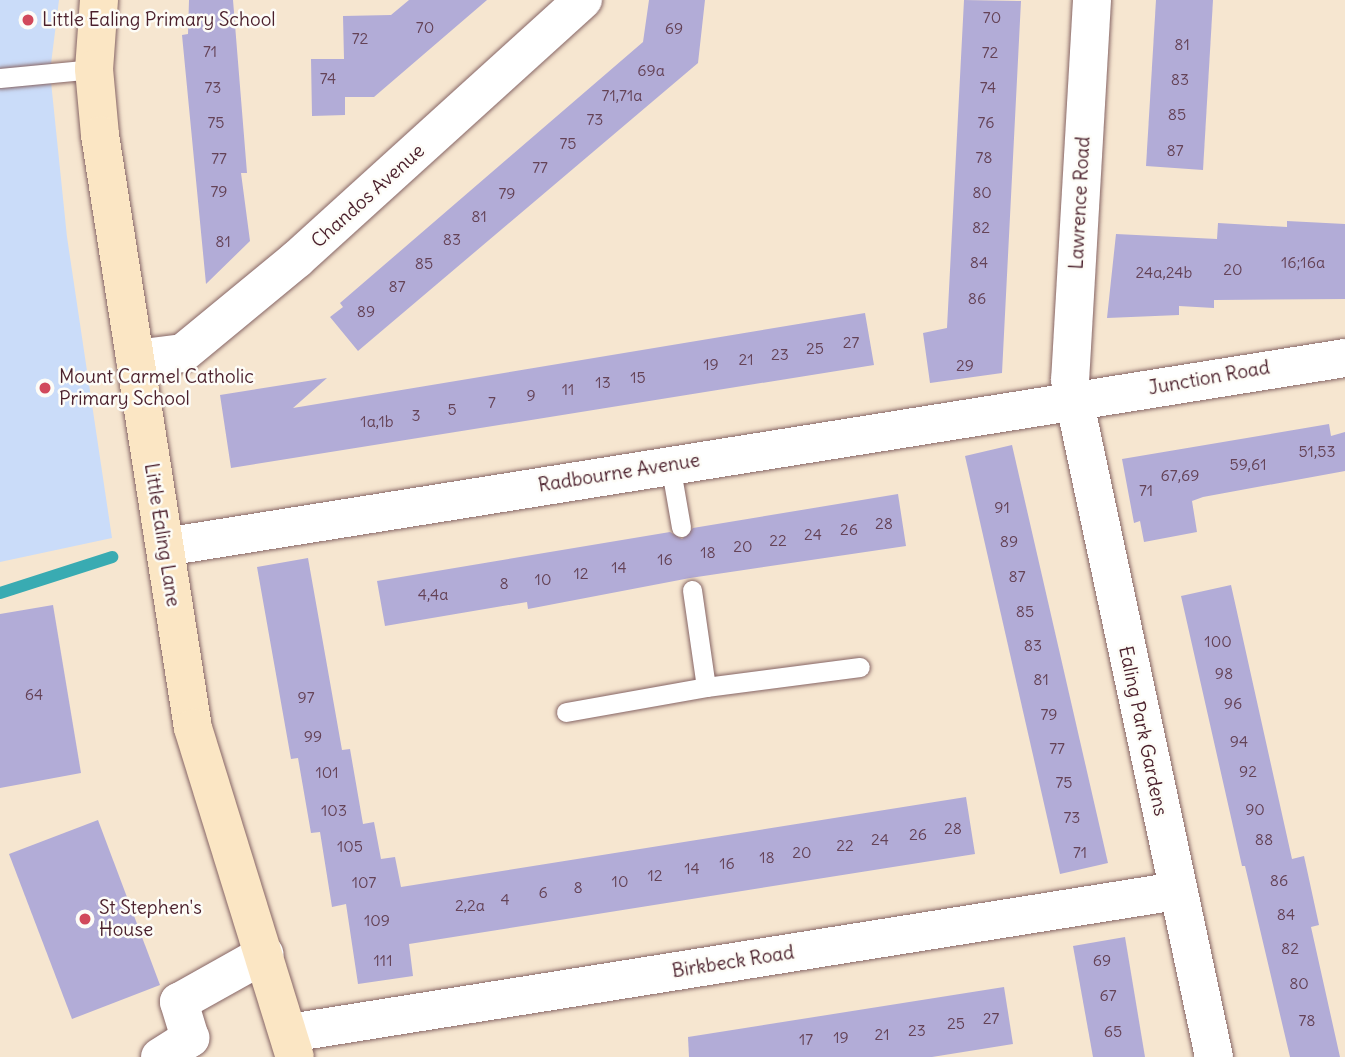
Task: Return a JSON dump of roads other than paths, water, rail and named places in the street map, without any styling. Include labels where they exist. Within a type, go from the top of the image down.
[{"type":"main road","name":"Little Ealing Lane","points":[[99,0],[94,69],[135,359],[193,728],[292,1045]]},
{"type":"street","name":"Chandos Avenue","points":[[135,359],[183,354],[297,259],[583,0]]},
{"type":"street","name":"Lawrence Road","points":[[1073,405],[1071,364],[1092,0]]},
{"type":"street","name":"Junction Road","points":[[1073,405],[1203,379],[1345,358]]},
{"type":"street","name":"Radbourne Avenue","points":[[165,548],[670,464],[1073,405]]},
{"type":"street","name":"Ealing Park Gardens","points":[[1073,405],[1214,1057]]},
{"type":"street","name":"Birkbeck Road","points":[[292,1045],[1177,891]]},
{"type":"street","points":[[160,1057],[190,1038],[179,1002],[265,954]]},
{"type":"lane","points":[[0,78],[94,69]]},
{"type":"lane","points":[[670,464],[681,527]]},
{"type":"lane","points":[[692,590],[706,687]]},
{"type":"lane","points":[[566,712],[706,687],[860,667]]},
{"type":"waterway","points":[[0,593],[112,557]]},
{"type":"place","name":"Little Ealing Primary School","points":[[28,20]]},
{"type":"place","name":"Mount Carmel Catholic Primary School","points":[[45,388]]},
{"type":"place","name":"St Stephen's House","points":[[85,919]]}]
